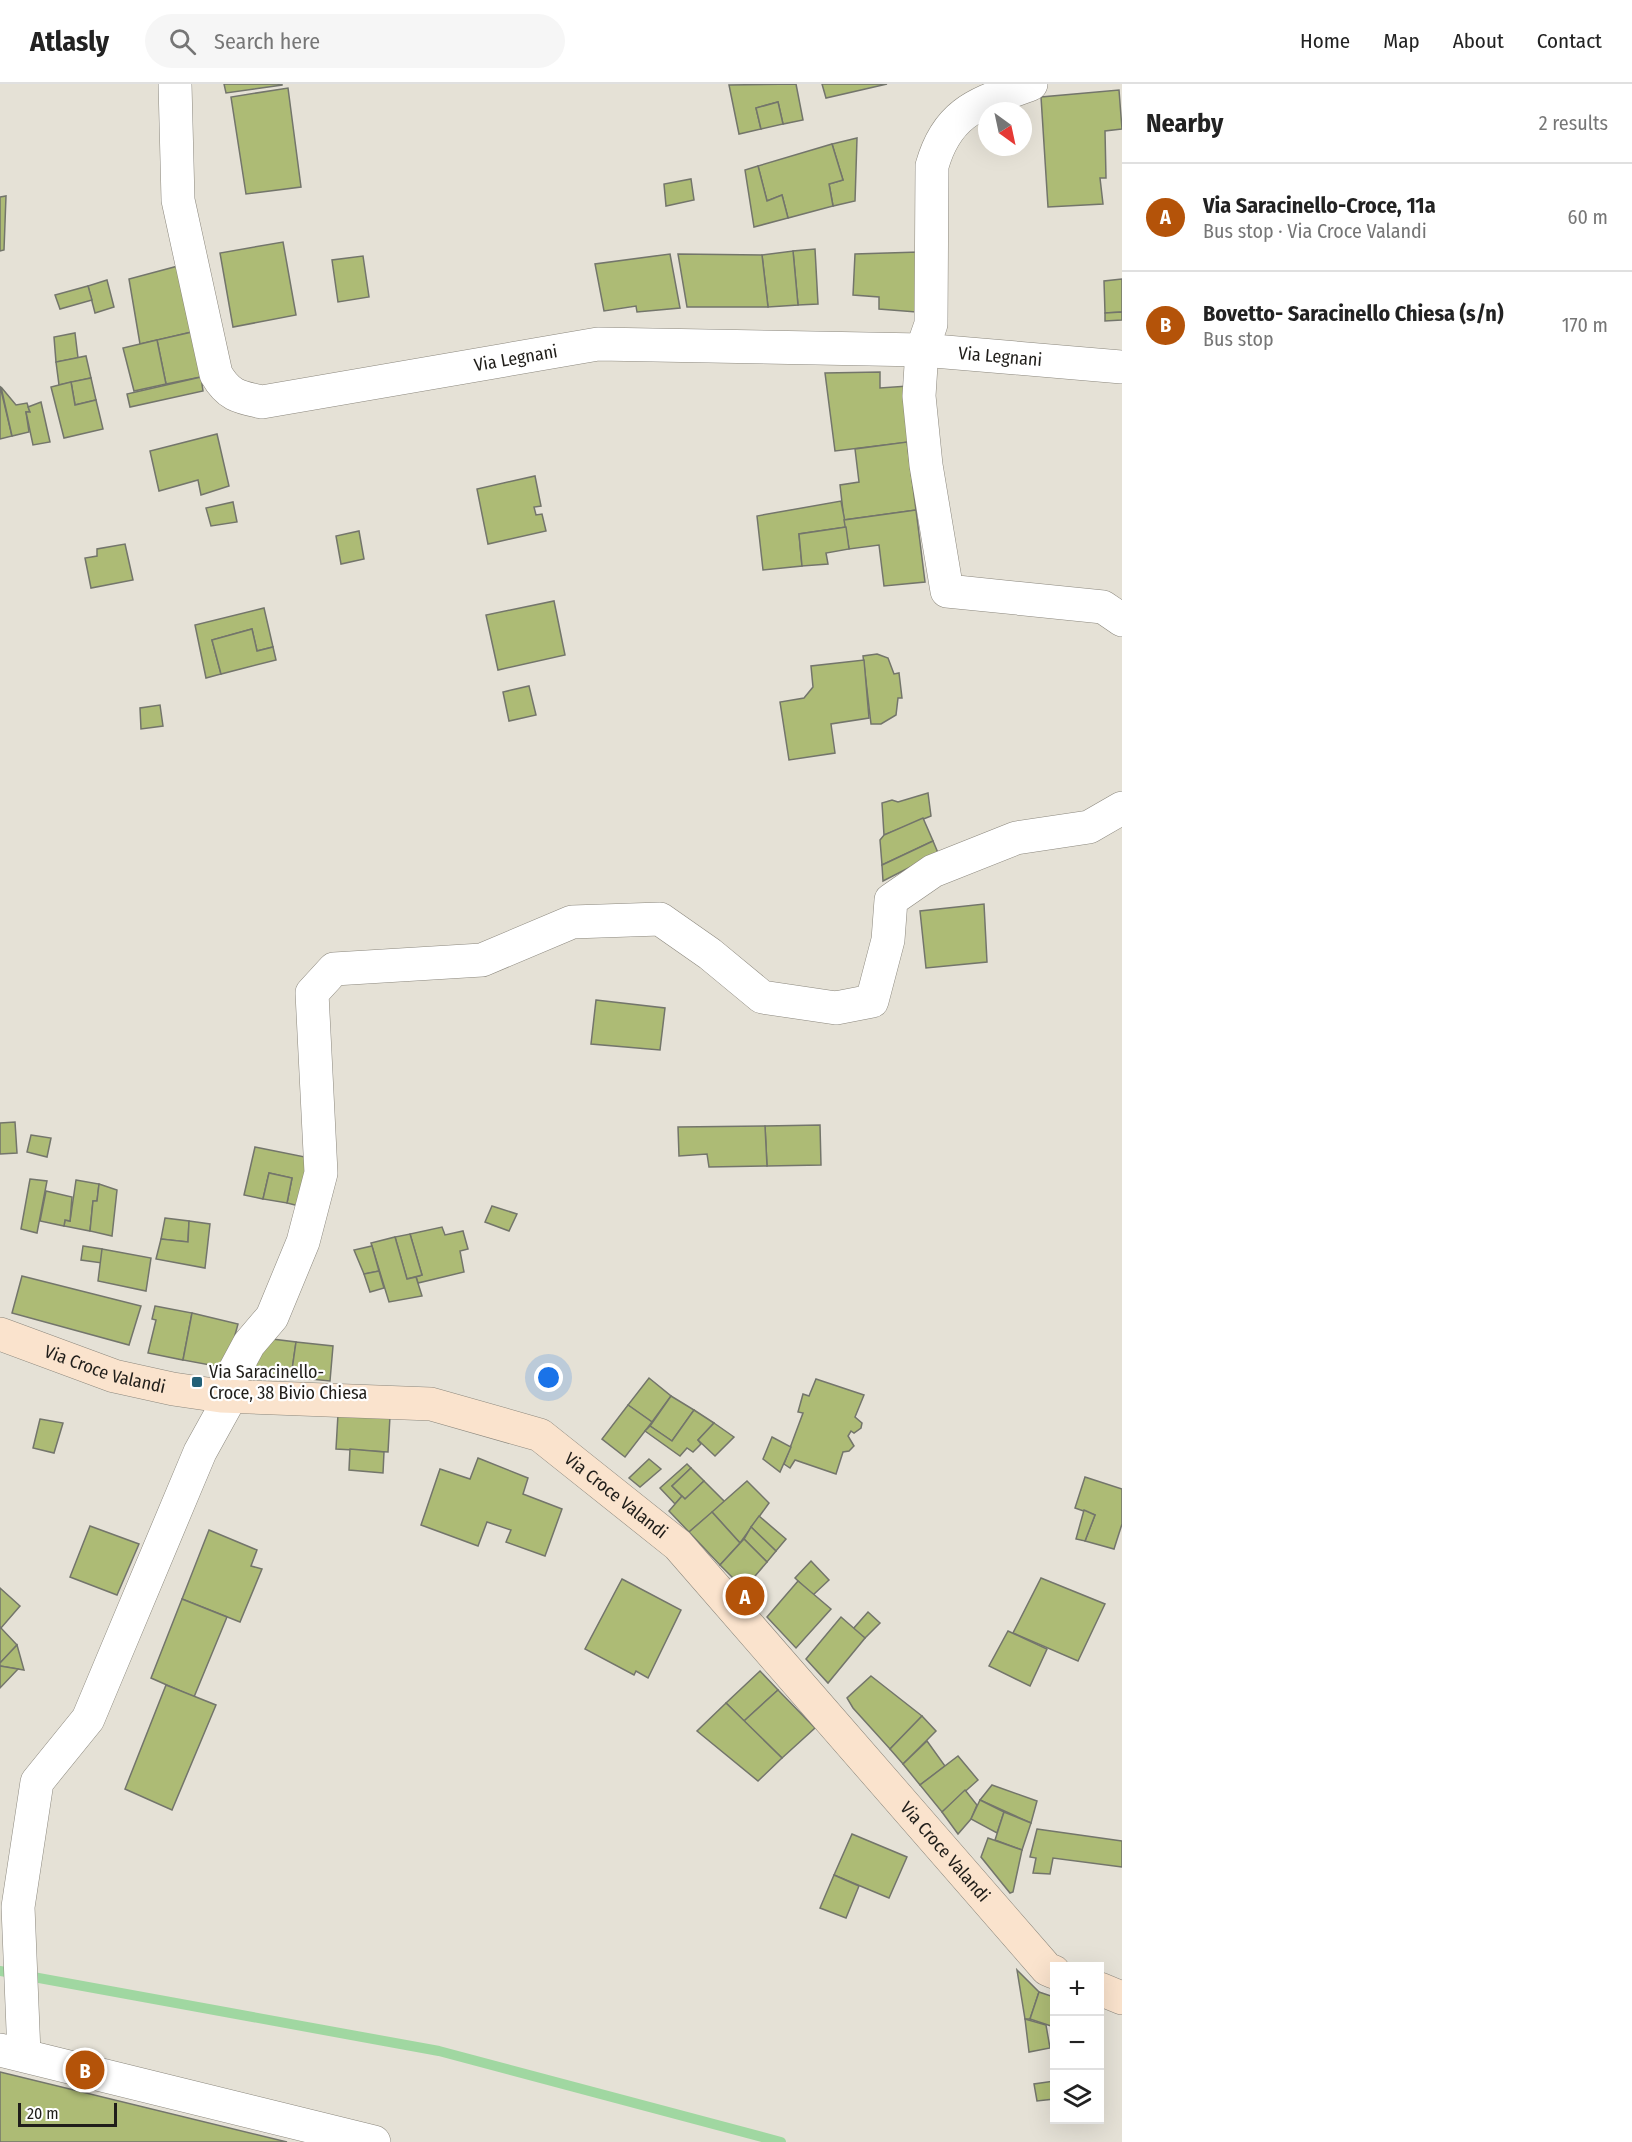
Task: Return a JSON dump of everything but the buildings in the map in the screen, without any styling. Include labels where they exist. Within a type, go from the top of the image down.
[{"type":"street","name":"Via Legnani","points":[[175,84],[178,200],[216,374],[225,390],[244,399],[262,402],[598,344],[922,350],[1122,367]]},
{"type":"street","points":[[1031,84],[982,103],[958,117],[939,142],[932,166],[931,324],[922,350],[920,396],[926,465],[947,591],[1103,607],[1122,620]]},
{"type":"street","points":[[374,2142],[12,2052],[18,1908],[37,1782],[88,1719],[200,1452],[249,1344],[272,1317],[303,1242],[321,1173],[312,993],[334,969],[482,960],[572,922],[660,919],[710,954],[762,997],[836,1008],[872,1001],[888,940],[891,900],[933,870],[1016,838],[1089,827],[1122,808]]},
{"type":"street","name":"Via Croce Valandi","points":[[0,1334],[114,1376],[226,1396],[431,1404],[540,1436],[678,1545],[1050,1970]]},
{"type":"street","points":[[1104,1991],[1122,1998]]},
{"type":"waterway","points":[[0,1971],[439,2051],[781,2142]]},
{"type":"place","name":"Via Saracinello- Croce, 38 Bivio Chiesa","points":[[197,1382]]},
{"type":"place","name":"Via Saracinello-Croce, 11a","points":[[745,1596]]},
{"type":"place","name":"Bovetto- Saracinello Chiesa (s/n)","points":[[85,2070]]}]
